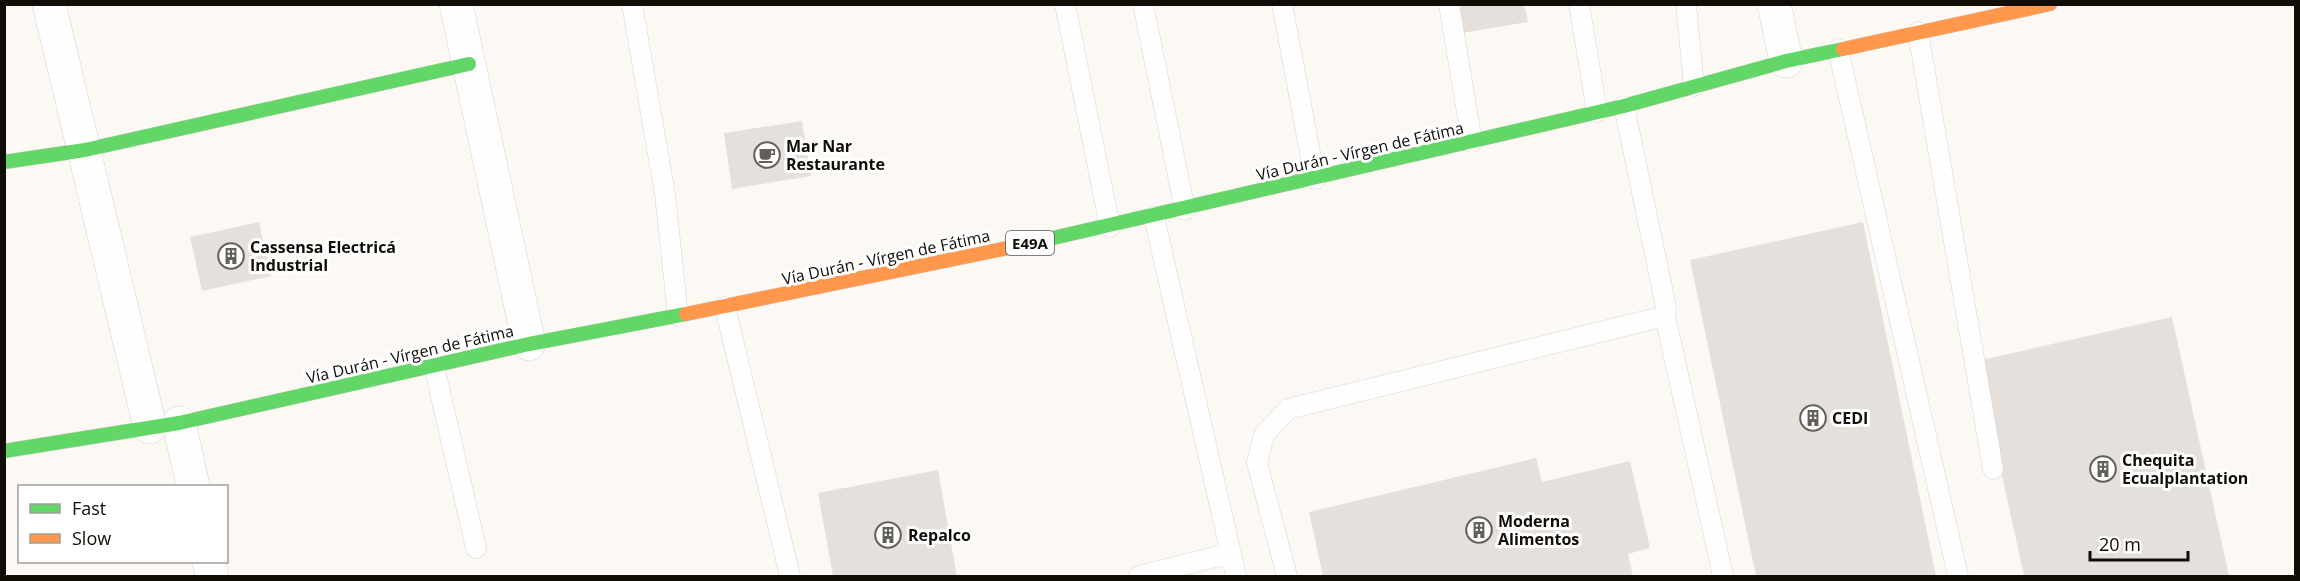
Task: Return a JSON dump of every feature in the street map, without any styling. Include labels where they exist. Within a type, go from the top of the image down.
[{"type":"main road","name":"Vía Durán - Vírgen de Fátima","points":[[4,452],[165,425],[530,344],[725,307],[1110,227],[1624,106],[1786,61],[2050,4]]},
{"type":"main road","points":[[4,162],[85,150],[469,64]]},
{"type":"street","points":[[49,4],[85,150],[165,425],[193,485]]},
{"type":"street","points":[[456,4],[530,344]]},
{"type":"street","points":[[1774,4],[1786,61]]},
{"type":"lane","points":[[632,4],[665,194],[678,316]]},
{"type":"lane","points":[[1065,4],[1110,227]]},
{"type":"lane","points":[[1143,4],[1185,210]]},
{"type":"lane","points":[[1282,4],[1315,179]]},
{"type":"lane","points":[[1449,4],[1472,142]]},
{"type":"lane","points":[[1579,4],[1598,112]]},
{"type":"lane","points":[[1686,4],[1694,86]]},
{"type":"lane","points":[[1918,33],[1993,469]]},
{"type":"lane","points":[[1838,50],[1958,576]]},
{"type":"lane","points":[[1624,106],[1666,307],[1665,316],[1723,576]]},
{"type":"lane","points":[[1154,217],[1236,576]]},
{"type":"lane","points":[[725,307],[790,576]]},
{"type":"lane","points":[[1287,576],[1257,463],[1264,435],[1288,410],[1665,316]]},
{"type":"lane","points":[[434,366],[476,548]]},
{"type":"lane","points":[[1138,576],[1231,553]]},
{"type":"building","points":[[1451,4],[1524,4],[1528,22],[1456,34]]},
{"type":"building","name":"Mar Nar Restaurante","points":[[802,121],[811,176],[732,189],[724,133]]},
{"type":"building","name":"Cassensa Electricá Industrial","points":[[259,222],[271,276],[202,291],[190,237]]},
{"type":"building","name":"CEDI","points":[[1863,222],[1936,576],[1756,576],[1690,260]]},
{"type":"building","name":"Chequita Ecualplantation","points":[[2172,317],[2229,576],[2024,576],[1977,361]]},
{"type":"building","name":"Moderna Alimentos","points":[[1536,458],[1542,482],[1630,461],[1650,548],[1628,554],[1633,576],[1323,576],[1309,512]]},
{"type":"building","name":"Repalco","points":[[938,470],[957,576],[833,576],[818,493]]},
{"type":"traffic: fast","points":[[1027,244],[1624,106],[1786,61],[1843,49]]},
{"type":"traffic: fast","points":[[4,162],[85,150],[469,64]]},
{"type":"traffic: fast","points":[[4,451],[179,423],[529,344],[686,314]]},
{"type":"traffic: slow","points":[[1843,49],[2050,4]]},
{"type":"traffic: slow","points":[[686,314],[1027,244]]},
{"type":"place","name":"Mar Nar Restaurante","points":[[767,155]]},
{"type":"place","name":"Cassensa Electricá Industrial","points":[[231,256]]},
{"type":"place","name":"CEDI","points":[[1813,418]]},
{"type":"place","name":"Chequita Ecualplantation","points":[[2103,469]]},
{"type":"place","name":"Moderna Alimentos","points":[[1479,530]]},
{"type":"place","name":"Repalco","points":[[888,535]]}]
